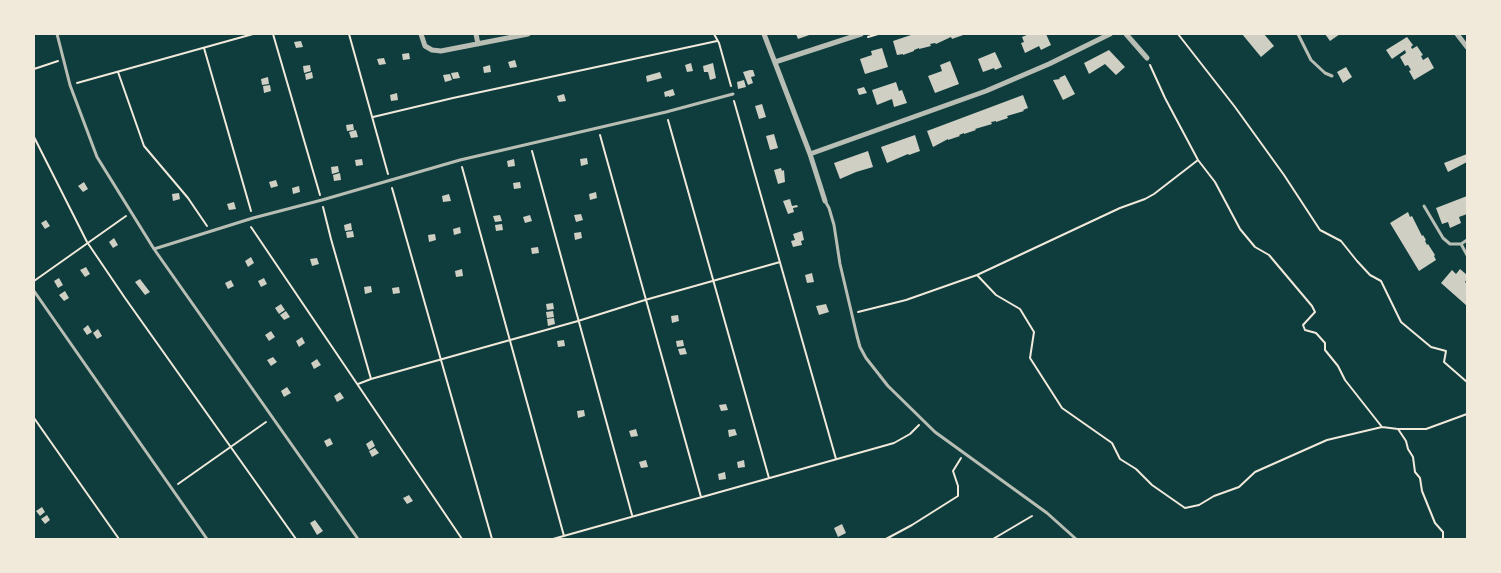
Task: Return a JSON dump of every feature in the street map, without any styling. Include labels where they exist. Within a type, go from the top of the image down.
[{"type":"street","points":[[421,34],[425,46],[441,52],[528,34]]},
{"type":"street","points":[[476,34],[478,44]]},
{"type":"street","points":[[764,34],[826,201]]},
{"type":"street","points":[[775,62],[861,34]]},
{"type":"street","points":[[810,154],[986,91],[1049,64],[1110,34]]},
{"type":"street","points":[[1126,34],[1147,58]]},
{"type":"street","points":[[1457,34],[1467,46]]},
{"type":"lane","points":[[57,34],[70,84],[97,156],[154,249],[358,539]]},
{"type":"lane","points":[[1298,34],[1311,60],[1325,73],[1332,76]]},
{"type":"lane","points":[[154,249],[253,218],[460,160],[666,112],[733,94]]},
{"type":"lane","points":[[826,201],[834,225],[840,264],[857,336],[866,358],[888,386],[923,422],[964,454],[1047,513],[1076,539]]},
{"type":"lane","points":[[1424,206],[1443,238],[1450,244],[1460,244],[1467,240]]},
{"type":"lane","points":[[1460,244],[1467,255]]},
{"type":"lane","points":[[34,291],[207,539]]},
{"type":"path","points":[[70,84],[253,34]]},
{"type":"path","points":[[349,34],[492,539]]},
{"type":"path","points":[[714,34],[733,94],[836,459]]},
{"type":"path","points":[[868,37],[878,34]]},
{"type":"path","points":[[1178,34],[1235,107],[1284,175],[1320,230],[1340,241],[1370,275],[1381,281],[1401,322],[1431,347],[1446,351],[1444,362],[1467,382]]},
{"type":"path","points":[[372,118],[453,98],[718,42]]},
{"type":"path","points":[[204,48],[253,218]]},
{"type":"path","points":[[1147,58],[1165,98],[1198,160],[1215,182],[1240,229],[1255,247],[1269,255],[1312,306],[1315,312],[1303,325],[1305,330],[1316,333],[1325,343],[1325,350],[1338,366],[1345,380],[1382,427]]},
{"type":"path","points":[[34,69],[64,59]]},
{"type":"path","points":[[118,72],[144,146],[188,198],[210,231]]},
{"type":"path","points":[[666,112],[769,478]]},
{"type":"path","points":[[598,128],[701,497]]},
{"type":"path","points":[[34,137],[87,242],[124,298],[296,539]]},
{"type":"path","points":[[530,144],[632,516]]},
{"type":"path","points":[[460,160],[564,536]]},
{"type":"path","points":[[852,314],[906,300],[977,275],[1120,208],[1145,199],[1198,160]]},
{"type":"path","points":[[34,281],[132,212]]},
{"type":"path","points":[[248,220],[250,226],[462,539]]},
{"type":"path","points":[[358,384],[780,262]]},
{"type":"path","points":[[977,275],[996,295],[1020,309],[1034,332],[1030,358],[1062,408],[1112,443],[1120,459],[1136,469],[1159,490],[1185,508],[1199,505],[1214,496],[1239,487],[1255,472],[1327,440],[1382,427],[1426,429],[1467,414]]},
{"type":"path","points":[[34,418],[119,539]]},
{"type":"path","points":[[171,488],[272,418]]},
{"type":"path","points":[[553,539],[894,443],[910,434],[923,422]]},
{"type":"path","points":[[1398,429],[1406,441],[1413,458],[1414,472],[1420,478],[1422,491],[1435,523],[1443,532],[1443,539]]},
{"type":"path","points":[[886,539],[912,526],[958,496],[958,486],[953,471],[964,454]]},
{"type":"path","points":[[993,539],[1032,516]]},
{"type":"building","points":[[796,34],[812,34],[798,39]]},
{"type":"building","points":[[914,34],[966,34],[952,39],[951,37],[936,44],[930,44],[931,46],[919,48],[903,55],[897,55],[893,41]]},
{"type":"building","points":[[1029,34],[1046,34],[1051,45],[1041,50],[1039,46],[1025,53],[1021,43],[1024,42],[1022,37]]},
{"type":"building","points":[[1242,34],[1264,34],[1274,46],[1261,57]]},
{"type":"building","points":[[1325,34],[1340,34],[1330,41]]},
{"type":"building","points":[[1407,37],[1413,45],[1412,49],[1417,46],[1423,55],[1421,56],[1423,60],[1428,57],[1434,68],[1414,80],[1408,65],[1405,66],[1400,57],[1406,53],[1405,50],[1392,59],[1386,50]]},
{"type":"building","points":[[301,41],[303,47],[296,48],[294,42]]},
{"type":"building","points":[[882,48],[888,67],[865,74],[860,59],[872,55],[871,51]]},
{"type":"building","points":[[1109,50],[1125,67],[1116,75],[1105,64],[1089,74],[1084,63]]},
{"type":"building","points":[[995,52],[1002,67],[983,72],[978,59]]},
{"type":"building","points":[[409,53],[410,59],[403,60],[402,54]]},
{"type":"building","points":[[384,58],[386,64],[379,65],[377,59]]},
{"type":"building","points":[[515,60],[517,67],[510,68],[508,62]]},
{"type":"building","points":[[950,61],[959,84],[935,93],[928,76],[942,71],[940,65]]},
{"type":"building","points":[[691,63],[693,71],[687,72],[685,65]]},
{"type":"building","points":[[713,63],[716,78],[710,80],[708,72],[704,72],[703,66]]},
{"type":"building","points":[[310,65],[311,71],[304,73],[303,66]]},
{"type":"building","points":[[490,65],[491,72],[484,73],[483,67]]},
{"type":"building","points":[[1346,67],[1352,77],[1343,83],[1337,72]]},
{"type":"building","points":[[753,70],[755,76],[751,77],[753,83],[748,85],[743,72]]},
{"type":"building","points":[[312,72],[313,78],[306,80],[305,74]]},
{"type":"building","points":[[458,72],[460,78],[453,79],[451,73]]},
{"type":"building","points":[[660,72],[662,78],[647,82],[646,76]]},
{"type":"building","points":[[450,74],[452,80],[445,82],[443,75]]},
{"type":"building","points":[[1065,75],[1075,94],[1063,100],[1053,80],[1060,79]]},
{"type":"building","points":[[268,77],[269,84],[262,85],[261,79]]},
{"type":"building","points":[[744,80],[746,87],[738,89],[737,82]]},
{"type":"building","points":[[896,82],[899,91],[902,90],[907,103],[894,107],[892,99],[877,105],[872,90]]},
{"type":"building","points":[[270,85],[271,91],[264,93],[263,86]]},
{"type":"building","points":[[864,87],[867,93],[859,95],[857,89]]},
{"type":"building","points":[[673,89],[675,95],[665,97],[664,92]]},
{"type":"building","points":[[397,93],[398,100],[391,101],[390,95]]},
{"type":"building","points":[[564,94],[566,101],[559,102],[557,96]]},
{"type":"building","points":[[1023,95],[1028,108],[1024,111],[948,139],[933,147],[927,131]]},
{"type":"building","points":[[762,104],[766,117],[759,119],[755,106]]},
{"type":"building","points":[[353,124],[354,130],[347,131],[346,125]]},
{"type":"building","points":[[356,130],[358,137],[351,138],[349,132]]},
{"type":"building","points":[[774,134],[778,148],[770,150],[766,136]]},
{"type":"building","points":[[915,135],[920,151],[887,163],[881,147]]},
{"type":"building","points":[[868,151],[873,167],[840,179],[834,163]]},
{"type":"building","points":[[1467,154],[1467,162],[1448,172],[1444,163]]},
{"type":"building","points":[[587,158],[588,164],[581,166],[580,159]]},
{"type":"building","points":[[362,159],[363,165],[356,166],[355,160]]},
{"type":"building","points":[[514,159],[515,166],[508,167],[507,161]]},
{"type":"building","points":[[338,166],[339,172],[332,174],[331,167]]},
{"type":"building","points":[[781,168],[782,171],[784,170],[785,182],[778,184],[774,170]]},
{"type":"building","points":[[340,173],[341,180],[334,181],[333,175]]},
{"type":"building","points":[[276,180],[278,186],[271,188],[269,182]]},
{"type":"building","points":[[84,182],[88,189],[83,192],[78,186]]},
{"type":"building","points":[[520,182],[521,188],[514,189],[513,183]]},
{"type":"building","points":[[299,186],[300,192],[293,194],[292,188]]},
{"type":"building","points":[[596,192],[597,198],[590,200],[589,194]]},
{"type":"building","points":[[179,193],[180,199],[173,201],[172,194]]},
{"type":"building","points":[[449,194],[451,201],[443,202],[442,196]]},
{"type":"building","points":[[1467,196],[1467,214],[1459,217],[1461,223],[1450,228],[1448,222],[1442,224],[1436,208]]},
{"type":"building","points":[[790,199],[792,206],[797,205],[798,207],[793,208],[794,212],[788,214],[783,201]]},
{"type":"building","points":[[234,202],[236,209],[229,210],[227,204]]},
{"type":"building","points":[[1408,212],[1435,255],[1436,260],[1419,271],[1390,223]]},
{"type":"building","points":[[581,214],[583,220],[576,222],[574,215]]},
{"type":"building","points":[[500,215],[502,221],[495,222],[493,216]]},
{"type":"building","points":[[530,215],[532,221],[525,223],[523,217]]},
{"type":"building","points":[[46,220],[50,226],[45,229],[41,223]]},
{"type":"building","points":[[351,223],[352,230],[345,231],[344,225]]},
{"type":"building","points":[[502,224],[503,230],[496,231],[495,225]]},
{"type":"building","points":[[460,227],[461,233],[454,235],[453,229]]},
{"type":"building","points":[[353,231],[354,237],[347,238],[346,232]]},
{"type":"building","points":[[802,231],[804,240],[801,241],[802,245],[793,247],[791,241],[795,240],[793,234]]},
{"type":"building","points":[[581,232],[582,238],[575,240],[574,233]]},
{"type":"building","points":[[435,234],[436,240],[429,242],[428,235]]},
{"type":"building","points":[[114,238],[118,245],[113,248],[109,242]]},
{"type":"building","points":[[538,247],[539,253],[532,254],[531,248]]},
{"type":"building","points":[[251,257],[254,263],[248,267],[245,261]]},
{"type":"building","points":[[317,258],[319,264],[312,266],[310,259]]},
{"type":"building","points":[[86,267],[90,274],[85,277],[80,270]]},
{"type":"building","points":[[462,269],[463,276],[456,277],[455,271]]},
{"type":"building","points":[[1460,269],[1467,275],[1465,282],[1467,284],[1467,306],[1441,283],[1452,270],[1456,274]]},
{"type":"building","points":[[812,273],[814,282],[807,283],[805,275]]},
{"type":"building","points":[[59,278],[63,285],[58,288],[54,281]]},
{"type":"building","points":[[264,278],[267,284],[261,287],[258,281]]},
{"type":"building","points":[[140,279],[150,292],[145,295],[135,282]]},
{"type":"building","points":[[231,280],[234,286],[228,289],[225,283]]},
{"type":"building","points":[[371,286],[372,292],[365,294],[364,287]]},
{"type":"building","points":[[399,287],[400,293],[393,294],[392,288]]},
{"type":"building","points":[[65,291],[69,298],[64,301],[59,295]]},
{"type":"building","points":[[553,303],[554,309],[547,310],[546,304]]},
{"type":"building","points":[[281,304],[285,310],[279,314],[275,308]]},
{"type":"building","points":[[826,304],[829,312],[819,315],[816,306]]},
{"type":"building","points":[[286,311],[290,317],[284,320],[280,315]]},
{"type":"building","points":[[553,311],[554,317],[547,318],[546,312]]},
{"type":"building","points":[[678,315],[679,321],[672,323],[671,316]]},
{"type":"building","points":[[554,318],[555,324],[548,326],[547,319]]},
{"type":"building","points":[[88,325],[92,332],[87,335],[83,329]]},
{"type":"building","points":[[98,329],[102,336],[97,339],[93,333]]},
{"type":"building","points":[[271,331],[275,337],[269,341],[265,335]]},
{"type":"building","points":[[302,337],[305,343],[299,347],[296,341]]},
{"type":"building","points":[[564,340],[565,346],[558,347],[557,341]]},
{"type":"building","points":[[683,340],[684,346],[677,347],[676,341]]},
{"type":"building","points":[[685,348],[687,354],[680,355],[678,349]]},
{"type":"building","points":[[273,357],[277,362],[271,366],[267,360]]},
{"type":"building","points":[[317,359],[321,365],[314,369],[311,363]]},
{"type":"building","points":[[287,387],[291,393],[284,397],[281,391]]},
{"type":"building","points":[[340,392],[344,398],[337,402],[334,396]]},
{"type":"building","points":[[726,404],[728,410],[721,411],[719,405]]},
{"type":"building","points":[[584,410],[585,416],[578,418],[577,411]]},
{"type":"building","points":[[636,429],[638,436],[631,437],[629,431]]},
{"type":"building","points":[[735,429],[737,435],[729,437],[728,430]]},
{"type":"building","points":[[330,438],[333,444],[327,447],[324,441]]},
{"type":"building","points":[[372,440],[375,446],[369,450],[366,444]]},
{"type":"building","points":[[375,448],[379,453],[372,457],[369,451]]},
{"type":"building","points":[[646,460],[648,467],[641,468],[639,462]]},
{"type":"building","points":[[744,460],[745,467],[738,468],[737,462]]},
{"type":"building","points":[[725,472],[726,479],[719,480],[718,474]]},
{"type":"building","points":[[409,495],[413,501],[407,504],[403,498]]},
{"type":"building","points":[[42,507],[45,512],[40,516],[36,511]]},
{"type":"building","points":[[47,515],[50,520],[45,524],[41,519]]},
{"type":"building","points":[[315,520],[323,531],[317,535],[310,523]]},
{"type":"building","points":[[842,524],[846,533],[838,537],[834,528]]}]
